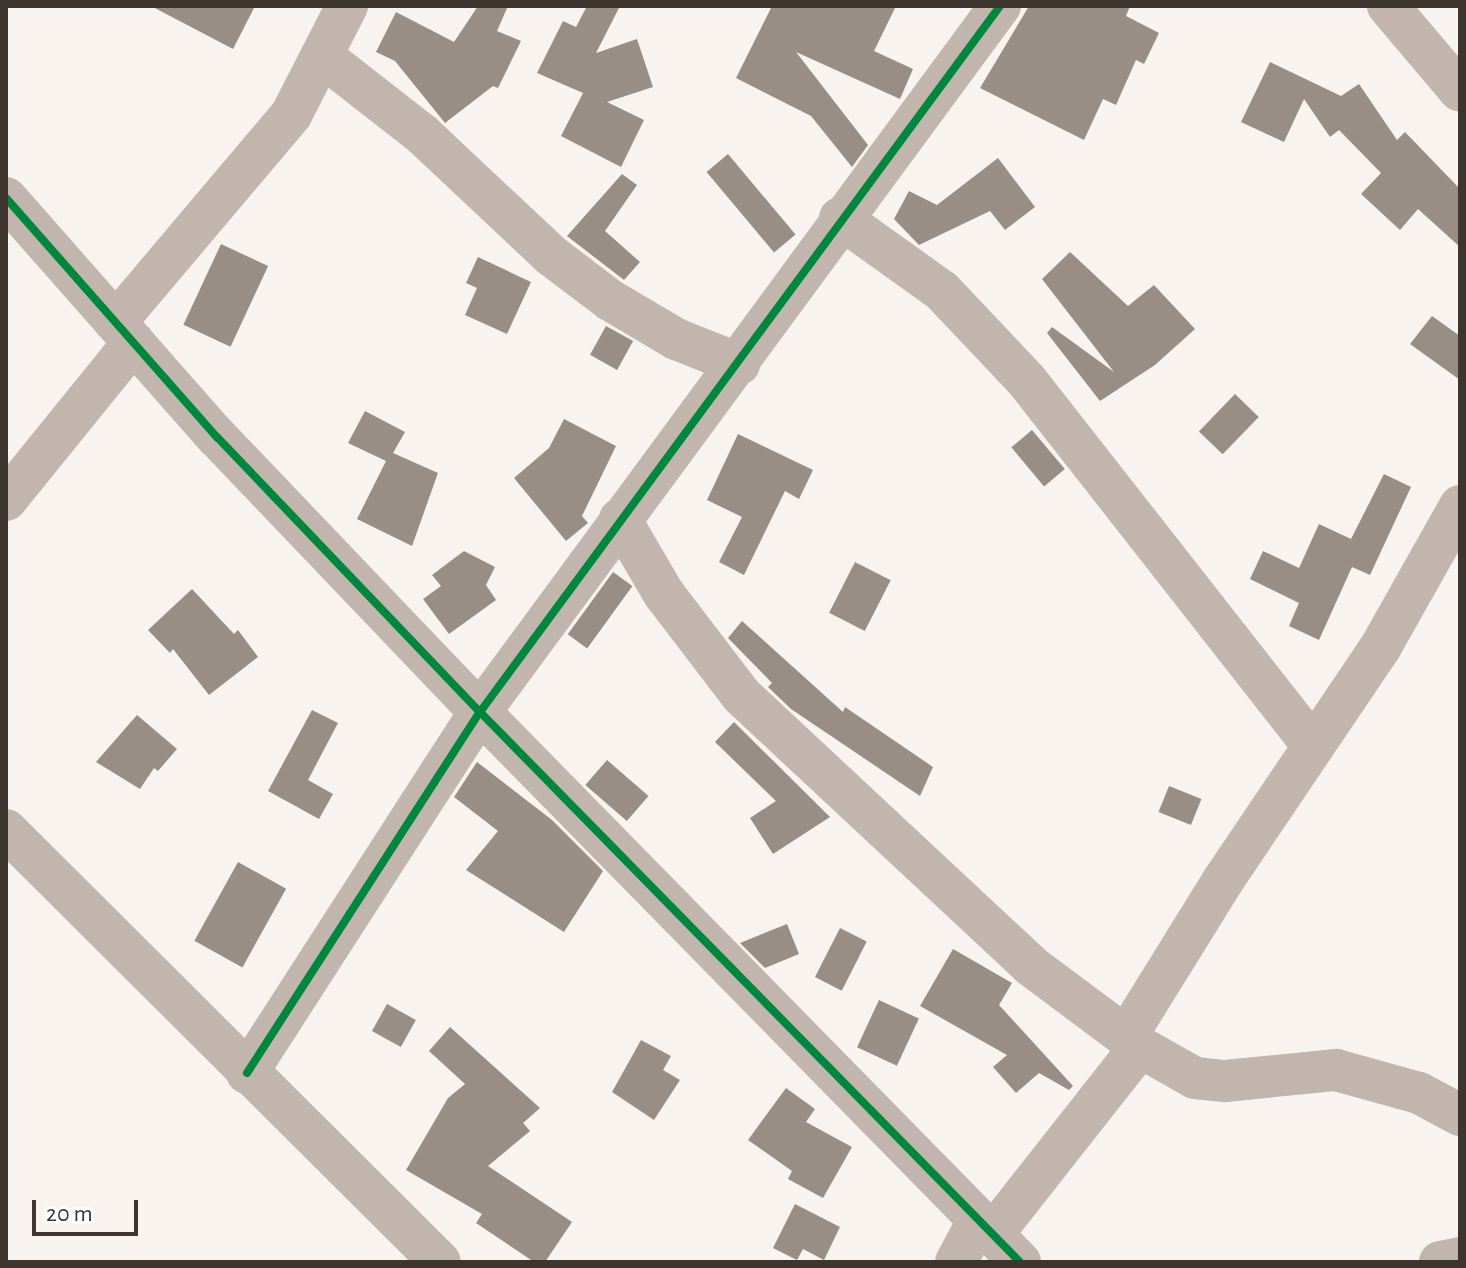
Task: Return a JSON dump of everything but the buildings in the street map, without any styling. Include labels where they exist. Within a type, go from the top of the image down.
[{"type":"street","points":[[6,500],[125,332],[291,115],[347,6]]},
{"type":"street","points":[[247,1073],[480,712],[620,519],[739,364],[840,218],[1000,6]]},
{"type":"street","points":[[1388,6],[1460,91]]},
{"type":"street","points":[[322,56],[423,135],[552,256],[610,300],[676,339],[739,364]]},
{"type":"street","points":[[6,198],[125,332],[480,712],[997,1239]]},
{"type":"street","points":[[840,218],[942,291],[1027,381],[1313,746]]},
{"type":"street","points":[[956,1262],[997,1239],[1133,1042],[1313,746],[1380,648],[1460,506]]},
{"type":"street","points":[[620,519],[664,594],[742,696],[1030,965],[1133,1042],[1195,1078],[1225,1081],[1336,1070],[1419,1093],[1460,1115]]},
{"type":"street","points":[[6,830],[440,1262]]},
{"type":"street","points":[[1440,1262],[1460,1258]]},
{"type":"cycle path","points":[[247,1073],[480,712],[1000,6]]},
{"type":"cycle path","points":[[6,198],[217,437],[480,712],[1020,1262]]}]
